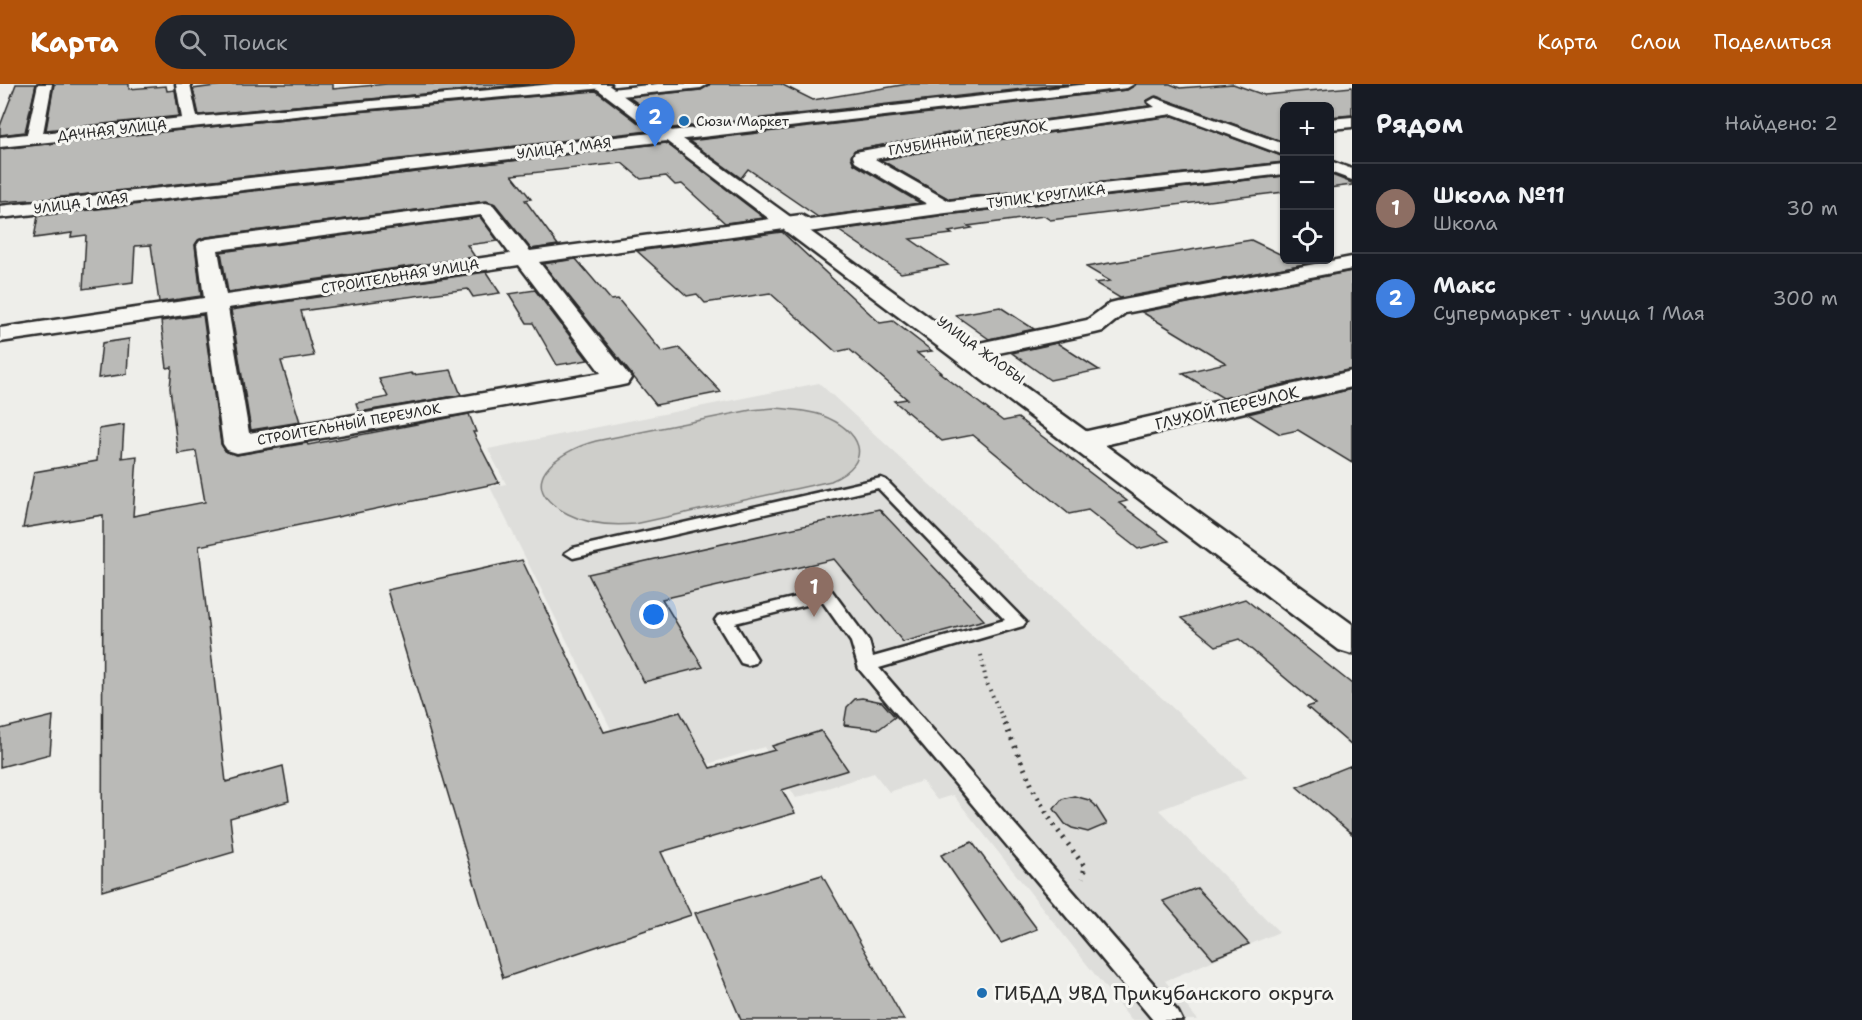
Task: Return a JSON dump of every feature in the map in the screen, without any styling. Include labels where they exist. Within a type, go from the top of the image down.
[{"type":"street","name":"ДАЧНАЯ УЛИЦА","points":[[34,138],[45,84]]},
{"type":"street","name":"ДАЧНАЯ УЛИЦА","points":[[183,84],[190,122]]},
{"type":"street","points":[[460,84],[473,95]]},
{"type":"street","name":"ДАЧНАЯ УЛИЦА","points":[[0,142],[334,107],[473,95],[701,84]]},
{"type":"street","name":"УЛИЦА 1 МАЯ","points":[[0,212],[1111,86],[1134,92]]},
{"type":"street","name":"УЛИЦА ЖЛОБЫ","points":[[606,87],[799,224],[1093,440],[1352,620]]},
{"type":"street","points":[[327,92],[334,107]]},
{"type":"street","points":[[1134,92],[1280,149]]},
{"type":"street","name":"ГЛУБИННЫЙ ПЕРЕУЛОК","points":[[946,207],[861,159],[861,156],[960,138],[1175,109]]},
{"type":"street","points":[[1334,124],[1352,122]]},
{"type":"street","points":[[1238,133],[1273,129]]},
{"type":"street","name":"ТУПИК КРУГЛИКА","points":[[799,224],[1280,168]]},
{"type":"street","points":[[1334,168],[1352,175]]},
{"type":"street","name":"СТРОИТЕЛЬНЫЙ ПЕРЕУЛОК","points":[[486,209],[525,258],[618,378],[237,444],[207,245],[486,209]]},
{"type":"street","name":"СТРОИТЕЛЬНАЯ УЛИЦА","points":[[0,335],[525,258],[799,224]]},
{"type":"street","points":[[973,352],[1095,326],[1118,308],[1352,263]]},
{"type":"street","name":"ГЛУХОЙ ПЕРЕУЛОК","points":[[1093,440],[1352,379]]},
{"type":"street","name":"УЛИЦА ЖЛОБЫ","points":[[1093,440],[1352,642]]},
{"type":"lane","points":[[573,554],[880,483],[1017,622],[866,665]]},
{"type":"lane","points":[[748,659],[724,620],[825,595],[860,640],[866,665],[1169,1020]]},
{"type":"path","points":[[977,634],[986,681],[1035,793],[1053,824],[1085,867],[1074,908]]},
{"type":"shaded area","points":[[819,383],[1248,777],[1159,810],[1279,932],[1165,981],[1198,1020],[1131,1020],[953,795],[937,800],[922,781],[889,792],[874,773],[796,798],[764,747],[639,785],[490,487],[506,484],[488,449]]},
{"type":"shaded area","points":[[774,408],[815,413],[835,421],[854,437],[858,446],[858,455],[854,464],[845,473],[831,481],[635,524],[601,524],[576,518],[551,503],[543,492],[542,481],[546,470],[555,461],[581,446],[751,410]]},
{"type":"building","points":[[16,84],[36,84],[25,132],[0,135],[0,126]]},
{"type":"building","points":[[54,84],[129,84],[129,89],[166,86],[167,91],[175,90],[179,116],[46,130]]},
{"type":"building","points":[[230,84],[333,84],[333,89],[387,84],[530,84],[199,115],[193,89]]},
{"type":"building","points":[[710,84],[781,84],[813,100],[908,84],[1068,84],[672,128],[629,97],[701,90]]},
{"type":"building","points":[[1136,84],[1170,84],[1180,88],[1233,84],[1264,95],[1352,87],[1352,115],[1334,117],[1334,102],[1280,102],[1280,141],[1156,96],[1146,101],[1149,106],[960,131],[855,150],[851,157],[854,164],[920,203],[818,217],[748,169],[741,178],[689,141],[1127,90]]},
{"type":"building","points":[[596,91],[649,131],[44,199],[0,202],[0,149],[334,114]]},
{"type":"building","points":[[1173,116],[1280,156],[1280,162],[949,199],[881,160],[960,145]]},
{"type":"building","points":[[666,143],[764,218],[725,223],[682,184],[675,185],[666,176],[641,179],[622,163],[512,175],[531,199],[525,200],[558,245],[531,249],[495,204],[486,201],[207,237],[198,240],[195,245],[201,296],[159,302],[151,245],[135,246],[133,282],[83,289],[86,235],[71,237],[72,233],[34,238],[38,216]]},
{"type":"building","points":[[1280,176],[1280,192],[1050,220],[1044,216],[968,226],[972,228],[949,232],[952,234],[910,239],[948,265],[901,273],[838,230],[946,215]]},
{"type":"building","points":[[1334,176],[1352,183],[1352,185],[1334,187]]},
{"type":"building","points":[[480,217],[498,241],[467,245],[475,257],[228,292],[221,252]]},
{"type":"building","points":[[782,232],[880,323],[893,321],[932,351],[917,353],[941,372],[939,372],[1003,421],[1018,418],[1127,501],[1119,503],[1169,541],[1138,549],[1088,510],[1069,514],[973,435],[942,441],[894,401],[907,399],[849,349],[836,352],[770,293],[705,303],[697,294],[687,296],[637,251]]},
{"type":"building","points":[[1251,240],[1280,254],[1280,264],[1305,264],[1120,298],[1095,283],[1110,281],[1086,267]]},
{"type":"building","points":[[576,259],[611,300],[618,299],[662,352],[679,348],[721,392],[656,405],[543,264]]},
{"type":"building","points":[[1352,271],[1352,369],[1223,398],[1182,373],[1226,363],[1142,312]]},
{"type":"building","points":[[486,272],[500,293],[473,297],[468,289],[301,311],[314,356],[281,361],[300,422],[251,430],[231,310]]},
{"type":"building","points":[[535,290],[588,360],[557,365],[533,323],[527,323],[509,294]]},
{"type":"building","points":[[1000,307],[1034,329],[989,339],[955,315]]},
{"type":"building","points":[[203,315],[221,444],[226,452],[237,455],[307,443],[308,445],[469,414],[476,432],[473,432],[499,483],[199,546],[226,782],[283,766],[289,801],[230,818],[234,852],[102,891],[103,515],[23,528],[34,472],[97,461],[99,429],[124,425],[122,458],[137,456],[133,516],[205,502],[196,451],[178,454],[170,388],[172,367],[167,368],[161,321]]},
{"type":"building","points":[[129,339],[127,374],[98,378],[102,343]]},
{"type":"building","points":[[1057,343],[1099,370],[1050,380],[1012,353]]},
{"type":"building","points":[[451,370],[461,395],[359,412],[356,403],[388,397],[379,379],[411,373],[413,375]]},
{"type":"building","points":[[1352,389],[1352,463],[1298,430],[1280,434],[1248,414]]},
{"type":"building","points":[[879,509],[984,620],[903,642],[834,559],[662,599],[703,667],[644,682],[588,574]]},
{"type":"building","points":[[522,560],[604,732],[680,712],[710,768],[775,750],[772,746],[821,731],[848,770],[782,790],[795,813],[661,852],[691,915],[503,978],[387,590]]},
{"type":"building","points":[[1245,599],[1352,684],[1352,746],[1307,707],[1316,704],[1239,639],[1216,646],[1182,618]]},
{"type":"building","points":[[855,699],[882,702],[895,717],[879,729],[844,725],[847,707]]},
{"type":"building","points":[[53,716],[50,754],[0,767],[0,729]]},
{"type":"building","points":[[1352,765],[1352,834],[1297,787]]},
{"type":"building","points":[[1074,796],[1089,800],[1095,805],[1107,824],[1088,832],[1065,824],[1054,809],[1062,799]]},
{"type":"building","points":[[972,842],[1037,929],[1001,943],[941,855]]},
{"type":"building","points":[[822,875],[904,1020],[741,1020],[695,913]]},
{"type":"building","points":[[1197,888],[1249,944],[1213,958],[1163,901]]},
{"type":"place","name":"Сюзи Маркет","points":[[684,121]]},
{"type":"place","name":"Макс","points":[[655,147]]},
{"type":"place","name":"Школа №11","points":[[814,617]]},
{"type":"place","name":"ГИБДД УВД Прикубанского округа","points":[[982,993]]}]
